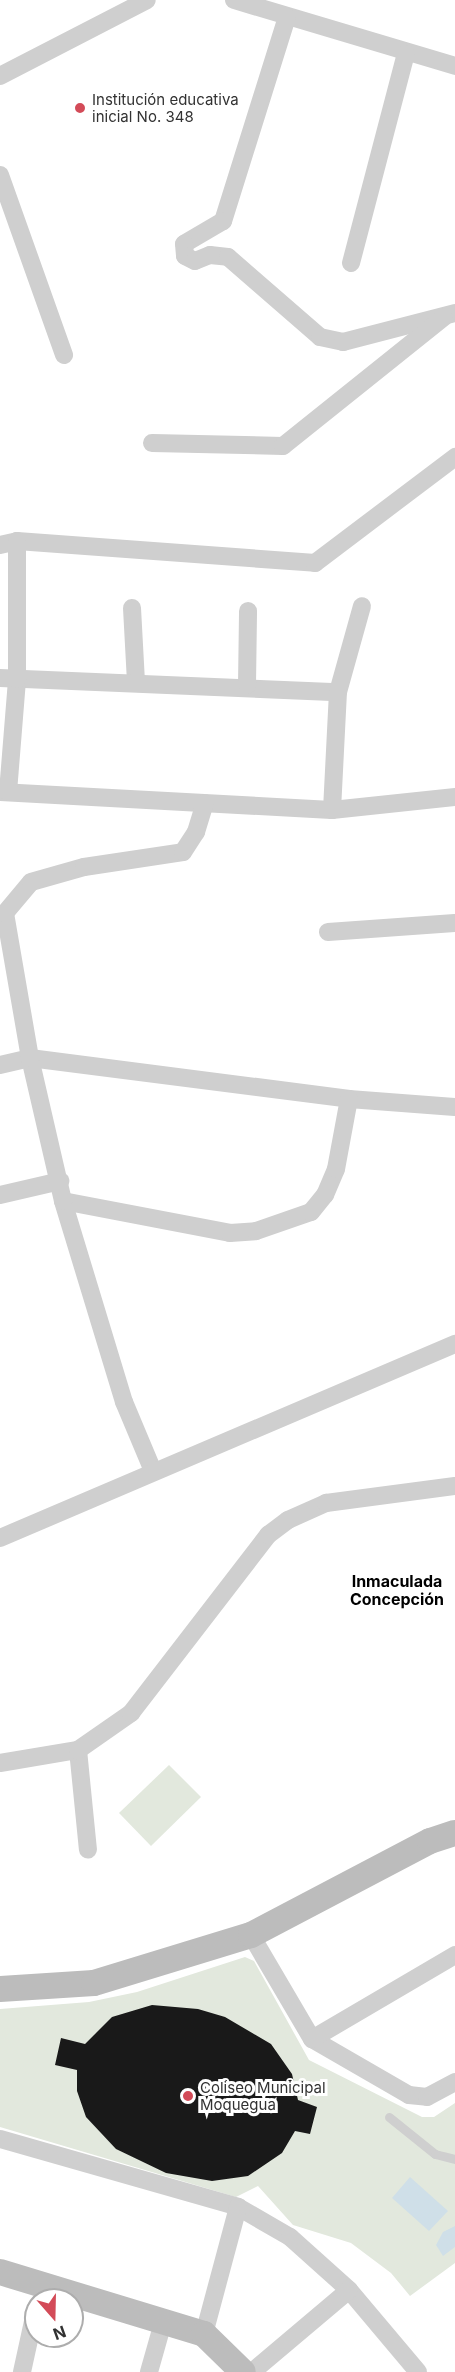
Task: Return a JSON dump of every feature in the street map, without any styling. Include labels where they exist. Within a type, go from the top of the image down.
[{"type":"street","points":[[0,76],[147,0]]},
{"type":"street","points":[[234,0],[406,54],[455,66]]},
{"type":"street","points":[[288,17],[223,221],[184,244],[185,256],[195,261],[210,255],[228,257],[320,337],[343,342],[454,311]]},
{"type":"street","points":[[351,263],[406,54]]},
{"type":"street","points":[[0,175],[64,355]]},
{"type":"street","points":[[152,443],[283,446],[454,311]]},
{"type":"street","points":[[455,457],[315,563],[300,565],[9,543],[4,792],[332,810],[455,797]]},
{"type":"street","points":[[332,810],[338,692],[362,606]]},
{"type":"street","points":[[132,608],[136,683]]},
{"type":"street","points":[[247,685],[248,611]]},
{"type":"street","points":[[8,678],[247,685],[338,692]]},
{"type":"street","points":[[153,1471],[124,1402],[63,1201],[30,1058],[6,913],[14,899],[31,882],[84,867],[183,852],[196,832],[205,803]]},
{"type":"street","points":[[328,932],[455,923]]},
{"type":"street","points":[[0,1065],[30,1058],[349,1099],[455,1107]]},
{"type":"street","points":[[63,1201],[230,1233],[256,1231],[311,1212],[325,1195],[336,1169],[349,1099]]},
{"type":"street","points":[[0,1195],[60,1181]]},
{"type":"street","points":[[0,1538],[455,1344]]},
{"type":"street","points":[[0,1763],[78,1750],[131,1713],[268,1535],[288,1520],[326,1503],[455,1486]]},
{"type":"street","points":[[78,1750],[88,1850]]},
{"type":"street","points":[[0,1989],[94,1983],[251,1935],[430,1841],[455,1833]]},
{"type":"street","points":[[251,1935],[312,2039],[409,2095],[428,2097],[455,2082]]},
{"type":"street","points":[[312,2039],[455,1955]]},
{"type":"street","points":[[0,2139],[238,2208],[290,2237],[349,2290],[418,2372]]},
{"type":"street","points":[[204,2334],[238,2208]]},
{"type":"street","points":[[0,2272],[34,2288]]},
{"type":"street","points":[[252,2372],[349,2290]]},
{"type":"street","points":[[84,2301],[164,2319],[204,2334],[243,2372]]},
{"type":"street","points":[[149,2372],[164,2319]]},
{"type":"street","points":[[22,2372],[27,2348]]},
{"type":"lane","points":[[389,2116],[435,2154],[455,2159]]},
{"type":"shaded area","points":[[169,1765],[201,1797],[151,1846],[119,1813]]},
{"type":"shaded area","points":[[245,1957],[254,1961],[309,2060],[422,2117],[434,2117],[455,2103],[455,2263],[410,2296],[391,2273],[351,2243],[293,2225],[258,2186],[236,2197],[0,2127],[0,2009],[89,2002],[137,1992]]},
{"type":"shaded area","points":[[410,2177],[448,2211],[429,2231],[392,2198]]},
{"type":"shaded area","points":[[455,2226],[455,2247],[443,2256],[436,2245],[443,2232]]},
{"type":"building","name":"Coliseo Municipal Moquegua","points":[[152,2005],[198,2009],[225,2017],[271,2044],[292,2074],[298,2100],[317,2107],[310,2134],[295,2131],[282,2153],[248,2176],[212,2181],[166,2173],[116,2149],[86,2117],[77,2091],[77,2070],[55,2065],[61,2038],[85,2044],[112,2017]]},
{"type":"place","name":"Institución educativa inicial No. 348","points":[[80,108]]},
{"type":"place","name":"Coliseo Municipal Moquegua","points":[[188,2096]]},
{"type":"district","name":"Inmaculada Concepción","points":[[397,1590]]}]
